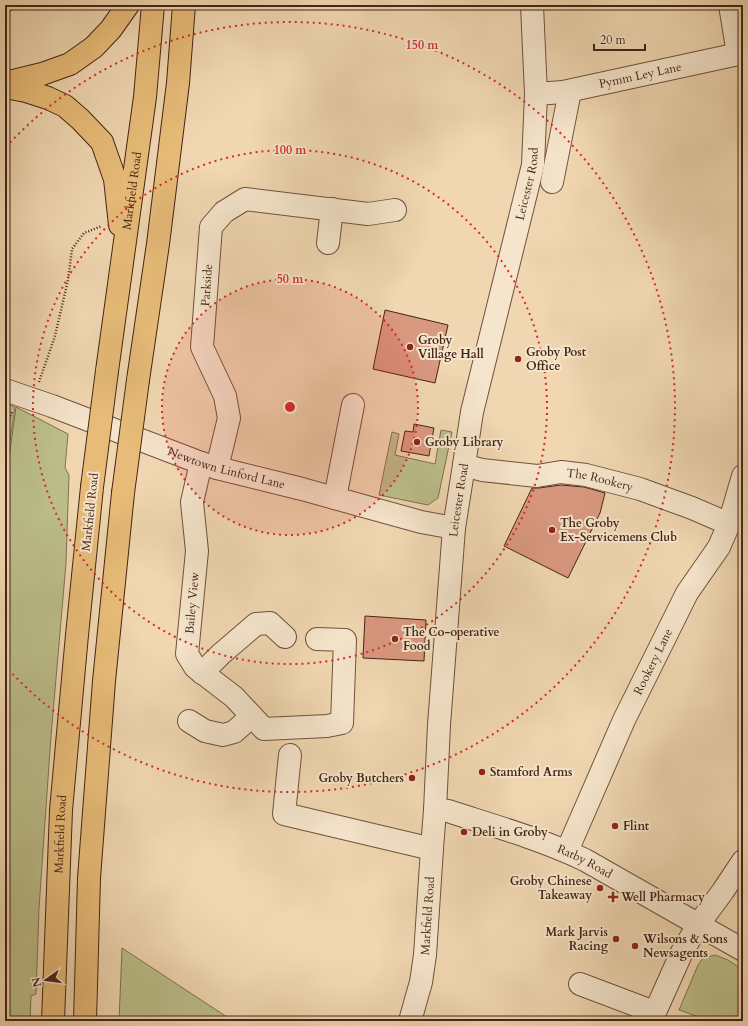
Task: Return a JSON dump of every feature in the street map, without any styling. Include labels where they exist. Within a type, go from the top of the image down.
[{"type":"highway","points":[[5,84],[42,74],[70,64],[94,48],[111,29],[128,5]]},
{"type":"highway","name":"Markfield Road","points":[[53,1021],[61,810],[76,643],[92,487],[146,97],[153,5]]},
{"type":"highway","points":[[85,1021],[90,862],[104,681],[123,494],[158,244],[178,83],[184,5]]},
{"type":"highway","points":[[5,87],[26,91],[48,98],[65,106],[102,142],[115,179],[123,258]]},
{"type":"street","name":"Leicester Road","points":[[436,810],[439,724],[454,528],[472,412],[533,164],[536,94],[532,5]]},
{"type":"street","points":[[730,5],[740,53]]},
{"type":"street","name":"Pymm Ley Lane","points":[[536,94],[570,91],[740,53]]},
{"type":"street","points":[[552,182],[570,91]]},
{"type":"street","name":"Parkside","points":[[209,466],[229,418],[225,396],[202,347],[211,227],[224,212],[245,199],[368,214],[395,210]]},
{"type":"street","points":[[328,243],[332,209]]},
{"type":"street","name":"Newtown Linford Lane","points":[[5,390],[209,466],[302,489],[421,522],[454,528]]},
{"type":"street","points":[[335,498],[353,405]]},
{"type":"street","name":"The Rookery","points":[[464,465],[482,470],[537,476],[561,472],[586,475],[640,489],[692,508],[729,524]]},
{"type":"street","name":"Bailey View","points":[[209,466],[192,502],[197,551],[187,654],[195,667],[234,697],[258,723]]},
{"type":"street","name":"Rookery Lane","points":[[567,851],[624,720],[687,593],[719,547],[729,524],[743,476]]},
{"type":"street","points":[[202,673],[221,654],[256,624],[270,623],[285,637]]},
{"type":"street","points":[[189,721],[205,731],[223,735],[258,723],[327,726],[342,723],[345,640],[317,639]]},
{"type":"street","points":[[290,755],[284,814],[432,849]]},
{"type":"street","name":"Ratby Road","points":[[436,810],[448,811],[567,851],[743,950]]},
{"type":"street","name":"Markfield Road","points":[[410,1021],[421,982],[425,955],[436,810]]},
{"type":"street","points":[[580,984],[652,1017],[682,952],[698,925],[740,871]]},
{"type":"path","points":[[32,400],[55,336],[68,280],[72,249],[84,233],[104,226]]},
{"type":"green space","points":[[5,5],[26,5],[5,13]]},
{"type":"green space","points":[[5,403],[15,407],[5,475]]},
{"type":"green space","points":[[16,407],[68,434],[65,468],[69,475],[66,563],[51,736],[39,908],[36,994],[31,996],[30,1021],[5,1021],[5,487]]},
{"type":"green space","points":[[441,430],[452,432],[438,498],[428,505],[379,495],[392,432],[399,434],[395,455],[435,464]]},
{"type":"green space","points":[[122,948],[233,1021],[119,1021]]},
{"type":"green space","points":[[715,955],[728,960],[743,970],[743,1021],[711,1021],[679,1010],[698,965],[703,958]]},
{"type":"building","name":"Groby Village Hall","points":[[385,310],[448,325],[435,383],[373,369]]},
{"type":"building","name":"Groby Library","points":[[414,424],[434,428],[429,456],[401,451],[405,431],[413,432]]},
{"type":"building","name":"The Groby Ex-Servicemens Club","points":[[561,485],[584,487],[605,493],[600,513],[568,578],[504,546],[532,488]]},
{"type":"building","name":"The Co-operative Food","points":[[365,616],[426,620],[424,661],[363,658]]},
{"type":"place","name":"Groby Village Hall","points":[[410,347]]},
{"type":"place","name":"Groby Post Office","points":[[518,359]]},
{"type":"place","name":"Groby Library","points":[[417,442]]},
{"type":"place","name":"The Groby Ex-Servicemens Club","points":[[552,530]]},
{"type":"place","name":"The Co-operative Food","points":[[395,639]]},
{"type":"place","name":"Stamford Arms","points":[[482,772]]},
{"type":"place","name":"Groby Butchers","points":[[412,778]]},
{"type":"place","name":"Flint","points":[[615,826]]},
{"type":"place","name":"Deli in Groby","points":[[464,832]]},
{"type":"place","name":"Groby Chinese Takeaway","points":[[600,888]]},
{"type":"place","name":"Well Pharmacy","points":[[613,897]]},
{"type":"place","name":"Mark Jarvis Racing","points":[[616,939]]},
{"type":"place","name":"Wilsons & Sons Newsagents","points":[[635,946]]}]
